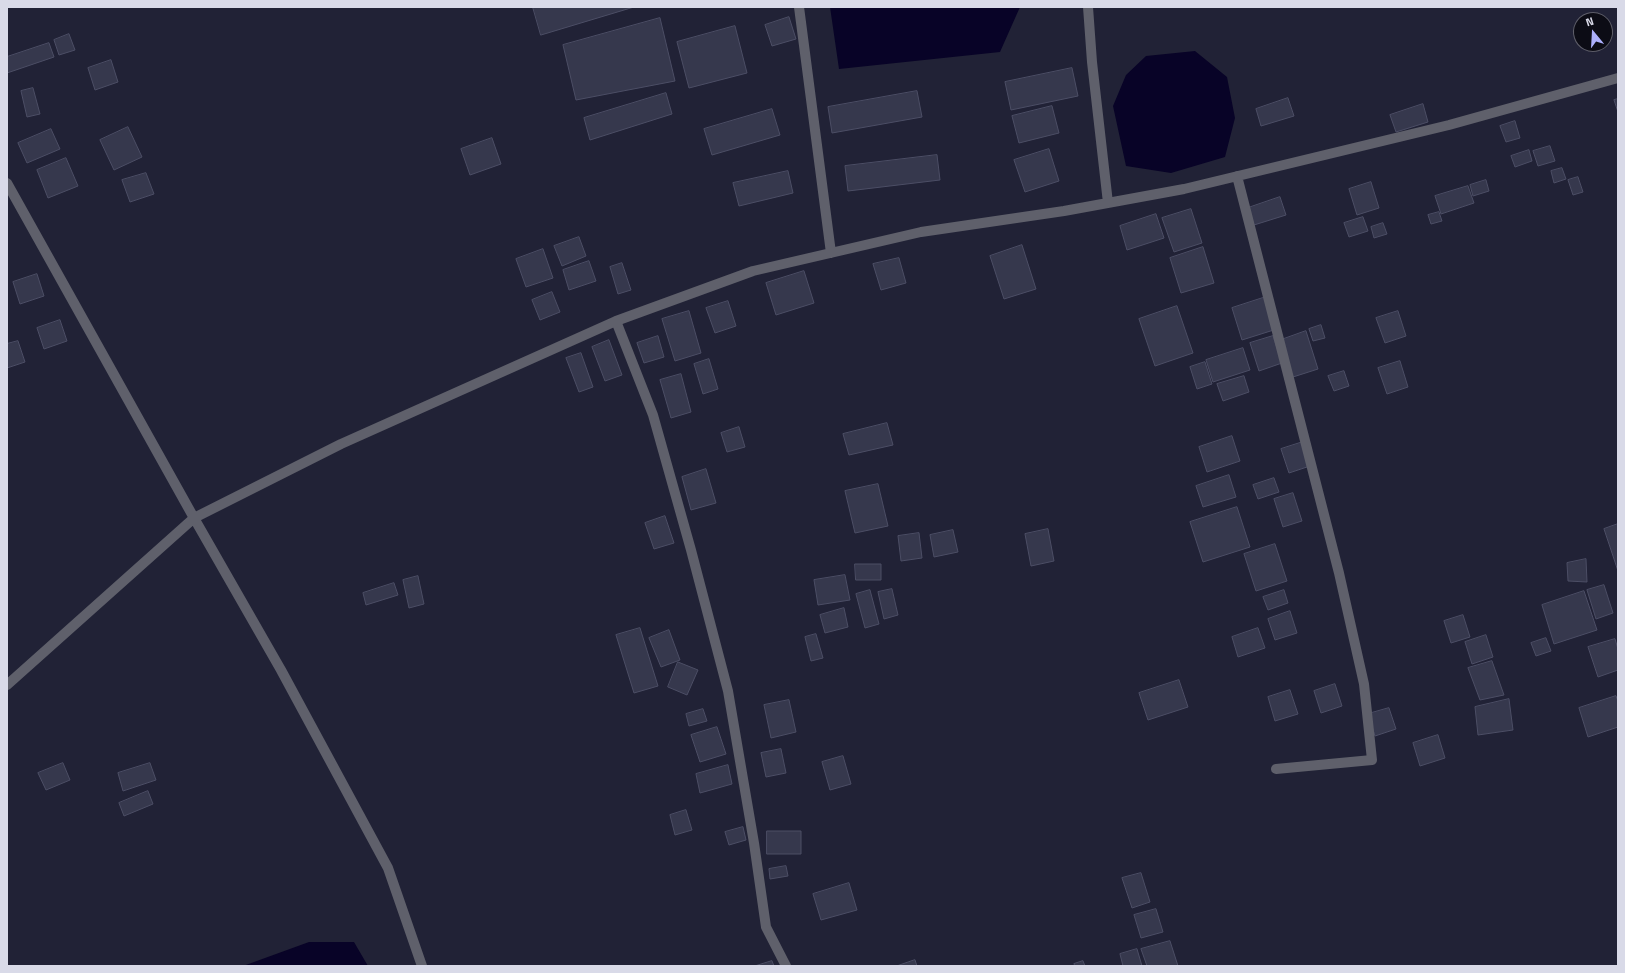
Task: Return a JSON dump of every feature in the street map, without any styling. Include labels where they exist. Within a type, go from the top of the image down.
[{"type":"street","points":[[799,7],[831,253]]},
{"type":"street","points":[[1088,7],[1092,62],[1108,203]]},
{"type":"street","points":[[7,685],[194,518],[341,444],[616,321],[753,271],[921,232],[1064,211],[1184,189],[1449,125],[1618,78]]},
{"type":"street","points":[[1237,176],[1339,573],[1363,676],[1372,760],[1276,769]]},
{"type":"street","points":[[7,183],[194,518],[282,670],[388,868],[422,966]]},
{"type":"street","points":[[616,321],[653,415],[697,573],[728,692],[754,843],[766,927],[786,966]]},
{"type":"shaded area","points":[[830,7],[1020,7],[1000,52],[839,69]]},
{"type":"shaded area","points":[[1195,51],[1227,77],[1235,118],[1225,157],[1171,173],[1126,166],[1113,106],[1126,75],[1146,56]]},
{"type":"shaded area","points":[[309,942],[354,942],[368,966],[243,966]]},
{"type":"building","points":[[533,7],[634,7],[541,35]]},
{"type":"building","points":[[789,17],[796,39],[772,46],[765,25]]},
{"type":"building","points":[[660,18],[675,81],[576,100],[563,45]]},
{"type":"building","points":[[735,26],[747,73],[689,88],[677,42]]},
{"type":"building","points":[[69,34],[75,50],[59,55],[54,40]]},
{"type":"building","points":[[49,43],[54,57],[7,73],[7,57]]},
{"type":"building","points":[[111,60],[118,82],[95,90],[88,68]]},
{"type":"building","points":[[1072,68],[1078,96],[1011,110],[1005,82]]},
{"type":"building","points":[[33,88],[40,114],[27,117],[21,91]]},
{"type":"building","points":[[917,91],[922,117],[832,133],[828,107]]},
{"type":"building","points":[[666,93],[672,114],[590,140],[584,118]]},
{"type":"building","points":[[1288,98],[1294,116],[1261,126],[1256,109]]},
{"type":"building","points":[[1618,99],[1618,112],[1614,100]]},
{"type":"building","points":[[1423,104],[1428,122],[1396,132],[1390,115]]},
{"type":"building","points":[[1052,106],[1059,133],[1019,143],[1012,116]]},
{"type":"building","points":[[772,109],[780,135],[712,155],[704,129]]},
{"type":"building","points":[[1515,121],[1520,138],[1506,142],[1500,126]]},
{"type":"building","points":[[128,127],[142,157],[114,170],[100,140]]},
{"type":"building","points":[[51,129],[60,149],[27,163],[18,143]]},
{"type":"building","points":[[492,138],[501,164],[470,175],[461,149]]},
{"type":"building","points":[[1550,146],[1555,161],[1538,166],[1533,151]]},
{"type":"building","points":[[1049,149],[1059,181],[1025,192],[1014,160]]},
{"type":"building","points":[[1529,150],[1532,161],[1515,167],[1511,156]]},
{"type":"building","points":[[937,155],[940,180],[848,191],[845,166]]},
{"type":"building","points":[[66,158],[78,186],[48,198],[37,170]]},
{"type":"building","points":[[1562,168],[1566,179],[1554,183],[1551,171]]},
{"type":"building","points":[[788,171],[793,193],[739,206],[733,183]]},
{"type":"building","points":[[146,173],[154,194],[130,202],[122,180]]},
{"type":"building","points":[[1578,177],[1583,192],[1573,195],[1568,180]]},
{"type":"building","points":[[1486,180],[1489,191],[1473,196],[1470,185]]},
{"type":"building","points":[[1371,182],[1379,208],[1357,215],[1349,189]]},
{"type":"building","points":[[1468,186],[1474,203],[1441,214],[1435,196]]},
{"type":"building","points":[[1280,197],[1286,215],[1254,225],[1248,208]]},
{"type":"building","points":[[1191,209],[1202,243],[1174,252],[1162,218]]},
{"type":"building","points":[[1439,212],[1442,221],[1431,224],[1428,215]]},
{"type":"building","points":[[1156,214],[1164,238],[1127,250],[1120,226]]},
{"type":"building","points":[[1363,217],[1368,231],[1349,237],[1344,223]]},
{"type":"building","points":[[1383,223],[1387,234],[1374,238],[1371,227]]},
{"type":"building","points":[[579,237],[586,256],[562,266],[554,246]]},
{"type":"building","points":[[1022,245],[1036,289],[1004,299],[990,256]]},
{"type":"building","points":[[1203,247],[1214,283],[1181,293],[1170,258]]},
{"type":"building","points":[[543,249],[553,278],[526,287],[516,259]]},
{"type":"building","points":[[899,258],[906,283],[881,290],[873,264]]},
{"type":"building","points":[[589,261],[596,281],[569,290],[563,270]]},
{"type":"building","points":[[622,263],[631,290],[618,294],[610,267]]},
{"type":"building","points":[[804,271],[814,303],[776,315],[766,283]]},
{"type":"building","points":[[37,274],[44,296],[20,304],[13,282]]},
{"type":"building","points":[[552,292],[560,312],[540,320],[532,300]]},
{"type":"building","points":[[1269,296],[1280,328],[1242,340],[1232,308]]},
{"type":"building","points":[[728,301],[736,326],[715,333],[706,308]]},
{"type":"building","points":[[1177,306],[1193,353],[1155,366],[1139,319]]},
{"type":"building","points":[[689,311],[701,353],[675,361],[662,319]]},
{"type":"building","points":[[1398,311],[1406,336],[1385,343],[1376,318]]},
{"type":"building","points":[[60,320],[67,341],[44,349],[37,328]]},
{"type":"building","points":[[1321,325],[1325,338],[1313,341],[1309,329]]},
{"type":"building","points":[[1306,331],[1318,369],[1293,377],[1281,340]]},
{"type":"building","points":[[658,336],[664,357],[644,363],[637,343]]},
{"type":"building","points":[[1273,336],[1282,363],[1259,371],[1250,343]]},
{"type":"building","points":[[609,340],[622,375],[605,381],[592,347]]},
{"type":"building","points":[[18,341],[25,362],[7,368],[7,344]]},
{"type":"building","points":[[1243,348],[1250,370],[1213,382],[1206,360]]},
{"type":"building","points":[[581,353],[593,387],[579,392],[566,358]]},
{"type":"building","points":[[709,359],[718,389],[703,394],[694,364]]},
{"type":"building","points":[[1400,361],[1408,387],[1387,394],[1378,368]]},
{"type":"building","points":[[1205,362],[1212,384],[1197,389],[1190,367]]},
{"type":"building","points":[[1344,371],[1349,386],[1334,391],[1328,376]]},
{"type":"building","points":[[681,374],[691,412],[671,418],[660,380]]},
{"type":"building","points":[[1244,376],[1249,392],[1223,401],[1217,384]]},
{"type":"building","points":[[887,423],[893,445],[849,455],[843,434]]},
{"type":"building","points":[[739,427],[745,447],[727,452],[721,433]]},
{"type":"building","points":[[1232,436],[1240,461],[1207,472],[1199,447]]},
{"type":"building","points":[[1303,442],[1310,466],[1289,473],[1281,449]]},
{"type":"building","points":[[706,469],[716,503],[691,510],[682,477]]},
{"type":"building","points":[[1229,475],[1236,497],[1203,507],[1196,486]]},
{"type":"building","points":[[1274,478],[1279,492],[1258,499],[1253,485]]},
{"type":"building","points":[[878,484],[888,526],[855,533],[845,491]]},
{"type":"building","points":[[1293,493],[1302,521],[1283,527],[1274,499]]},
{"type":"building","points":[[1237,507],[1250,547],[1203,562],[1190,522]]},
{"type":"building","points":[[665,516],[674,543],[654,549],[645,523]]},
{"type":"building","points":[[1618,524],[1618,571],[1604,529]]},
{"type":"building","points":[[1048,529],[1054,561],[1031,566],[1025,534]]},
{"type":"building","points":[[953,530],[958,552],[934,557],[930,535]]},
{"type":"building","points":[[919,533],[922,558],[901,561],[898,536]]},
{"type":"building","points":[[1275,544],[1287,581],[1256,591],[1244,554]]},
{"type":"building","points":[[1586,559],[1587,582],[1568,581],[1567,563]]},
{"type":"building","points":[[855,564],[881,564],[881,580],[856,580]]},
{"type":"building","points":[[845,575],[850,600],[818,605],[814,580]]},
{"type":"building","points":[[418,576],[424,604],[409,608],[403,580]]},
{"type":"building","points":[[394,583],[398,595],[366,605],[363,593]]},
{"type":"building","points":[[1604,585],[1613,613],[1596,619],[1587,590]]},
{"type":"building","points":[[892,589],[898,615],[884,619],[878,592]]},
{"type":"building","points":[[870,590],[879,624],[865,628],[856,594]]},
{"type":"building","points":[[1284,590],[1288,603],[1268,610],[1263,597]]},
{"type":"building","points":[[1584,591],[1597,630],[1554,644],[1542,605]]},
{"type":"building","points":[[844,608],[848,627],[825,633],[820,615]]},
{"type":"building","points":[[1290,611],[1297,633],[1275,640],[1268,619]]},
{"type":"building","points":[[1463,615],[1470,637],[1451,643],[1444,621]]},
{"type":"building","points":[[640,628],[658,686],[634,693],[616,635]]},
{"type":"building","points":[[1258,628],[1265,648],[1238,657],[1232,637]]},
{"type":"building","points":[[669,630],[680,660],[661,667],[649,638]]},
{"type":"building","points":[[816,634],[823,658],[811,661],[805,637]]},
{"type":"building","points":[[1486,635],[1493,657],[1472,664],[1465,642]]},
{"type":"building","points":[[1546,638],[1551,651],[1536,656],[1531,643]]},
{"type":"building","points":[[1615,639],[1618,649],[1618,670],[1598,677],[1588,647]]},
{"type":"building","points":[[1492,661],[1504,695],[1480,700],[1468,668]]},
{"type":"building","points":[[678,662],[698,670],[687,695],[668,687]]},
{"type":"building","points":[[1179,680],[1188,707],[1148,720],[1139,693]]},
{"type":"building","points":[[1335,684],[1342,706],[1321,713],[1314,691]]},
{"type":"building","points":[[1290,690],[1298,714],[1275,721],[1268,697]]},
{"type":"building","points":[[1616,696],[1618,701],[1618,727],[1588,737],[1579,708]]},
{"type":"building","points":[[1509,699],[1513,730],[1478,735],[1475,707]]},
{"type":"building","points":[[789,700],[796,732],[771,738],[764,705]]},
{"type":"building","points":[[1389,708],[1396,729],[1375,736],[1368,714]]},
{"type":"building","points":[[703,709],[707,721],[689,726],[686,714]]},
{"type":"building","points":[[717,727],[726,754],[700,762],[691,735]]},
{"type":"building","points":[[1438,735],[1445,758],[1420,766],[1413,743]]},
{"type":"building","points":[[781,749],[786,773],[766,777],[761,753]]},
{"type":"building","points":[[843,756],[851,784],[830,790],[822,762]]},
{"type":"building","points":[[63,763],[70,780],[46,790],[38,773]]},
{"type":"building","points":[[150,763],[156,780],[123,791],[118,773]]},
{"type":"building","points":[[728,765],[732,784],[700,793],[696,774]]},
{"type":"building","points":[[148,791],[153,804],[124,816],[119,803]]},
{"type":"building","points":[[686,810],[692,830],[675,835],[670,815]]},
{"type":"building","points":[[743,827],[746,840],[729,845],[725,832]]},
{"type":"building","points":[[767,831],[801,831],[801,854],[767,854]]},
{"type":"building","points":[[786,866],[788,876],[770,879],[769,869]]},
{"type":"building","points":[[1141,873],[1150,902],[1132,908],[1122,878]]},
{"type":"building","points":[[849,883],[857,910],[821,920],[813,894]]},
{"type":"building","points":[[1156,909],[1163,932],[1141,938],[1134,915]]},
{"type":"building","points":[[1170,941],[1178,966],[1147,966],[1141,949]]},
{"type":"building","points":[[1137,949],[1142,966],[1123,966],[1120,954]]},
{"type":"building","points":[[915,960],[917,966],[897,966]]},
{"type":"building","points":[[772,961],[774,966],[755,966]]},
{"type":"building","points":[[1083,961],[1085,966],[1075,966],[1074,964]]}]
